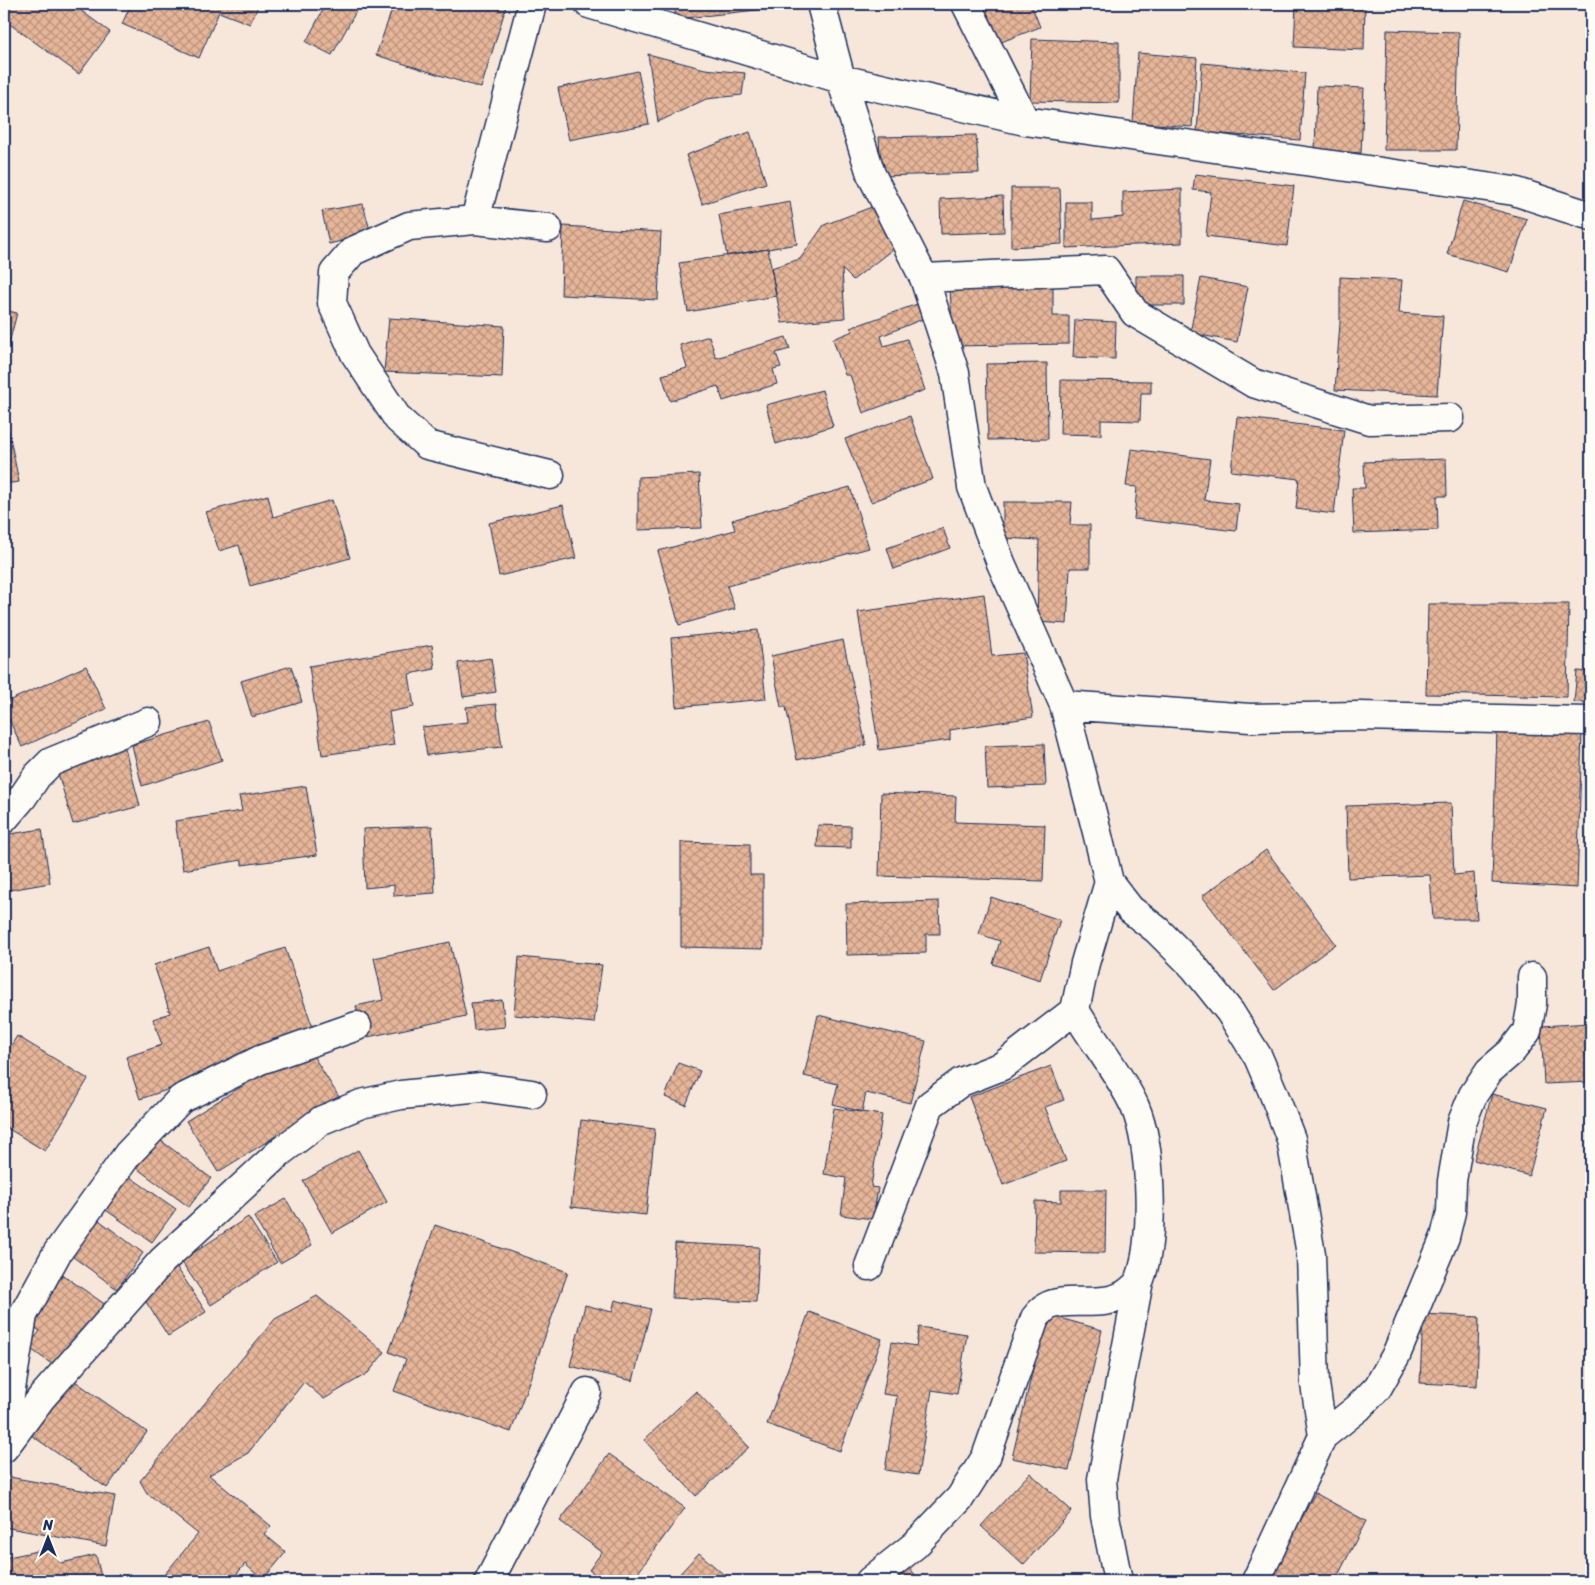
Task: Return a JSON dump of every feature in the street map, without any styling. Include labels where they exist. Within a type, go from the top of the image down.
[{"type":"street","points":[[475,220],[532,4]]},
{"type":"street","points":[[589,4],[841,79],[1025,121],[1514,191],[1591,216]]},
{"type":"street","points":[[821,4],[841,79],[870,174],[924,278],[955,373],[972,487],[1001,563],[1064,705],[1109,882],[1130,909],[1157,930],[1194,967],[1230,1012],[1258,1057],[1291,1139],[1310,1245],[1314,1384],[1323,1436]]},
{"type":"street","points":[[966,4],[1025,121]]},
{"type":"street","points":[[548,228],[475,220],[409,226],[353,250],[334,274],[332,303],[355,354],[398,419],[426,445],[550,475]]},
{"type":"street","points":[[924,278],[1106,270],[1135,313],[1253,383],[1369,420],[1450,418]]},
{"type":"street","points":[[1064,705],[1250,718],[1358,716],[1588,721]]},
{"type":"street","points":[[4,819],[37,776],[51,762],[148,722]]},
{"type":"street","points":[[869,1266],[930,1105],[961,1082],[1002,1066],[1075,1010],[1085,964],[1109,882]]},
{"type":"street","points":[[1256,1581],[1323,1436],[1358,1408],[1378,1387],[1396,1355],[1445,1236],[1451,1212],[1452,1181],[1462,1122],[1473,1095],[1489,1072],[1511,1052],[1527,1031],[1532,1004],[1532,978]]},
{"type":"street","points":[[1075,1010],[1094,1044],[1118,1076],[1135,1108],[1145,1140],[1150,1220],[1102,1479],[1106,1516],[1118,1581]]},
{"type":"street","points":[[4,1432],[23,1315],[57,1253],[128,1154],[181,1099],[260,1060],[357,1026]]},
{"type":"street","points":[[4,1448],[42,1397],[162,1261],[280,1152],[322,1120],[360,1104],[401,1095],[481,1087],[532,1094]]},
{"type":"street","points":[[870,1581],[914,1545],[960,1498],[986,1457],[1035,1318],[1047,1306],[1063,1302],[1096,1303],[1126,1294],[1139,1281]]},
{"type":"street","points":[[489,1581],[587,1392]]},
{"type":"building","points":[[4,4],[72,4],[110,32],[79,74],[4,20]]},
{"type":"building","points":[[131,4],[259,4],[250,24],[219,12],[199,58],[122,24]]},
{"type":"building","points":[[326,4],[360,4],[332,55],[306,42]]},
{"type":"building","points":[[394,4],[498,4],[506,7],[481,88],[376,55]]},
{"type":"building","points":[[674,4],[765,4],[766,9],[676,19]]},
{"type":"building","points":[[981,4],[1031,4],[1040,27],[996,44]]},
{"type":"building","points":[[1296,4],[1365,4],[1364,50],[1294,47]]},
{"type":"building","points":[[1387,30],[1459,32],[1456,150],[1384,150]]},
{"type":"building","points":[[1032,39],[1119,42],[1119,103],[1030,101]]},
{"type":"building","points":[[1138,53],[1197,58],[1192,127],[1133,122]]},
{"type":"building","points":[[648,54],[705,69],[745,73],[742,95],[706,99],[658,122]]},
{"type":"building","points":[[1202,63],[1305,73],[1300,140],[1197,132]]},
{"type":"building","points":[[638,71],[649,124],[569,140],[558,88]]},
{"type":"building","points":[[1317,86],[1364,88],[1361,153],[1315,150]]},
{"type":"building","points":[[750,132],[766,183],[702,204],[686,155]]},
{"type":"building","points":[[976,135],[979,173],[881,176],[879,137]]},
{"type":"building","points":[[1195,174],[1294,186],[1287,246],[1206,236],[1211,192],[1193,190]]},
{"type":"building","points":[[1011,188],[1060,188],[1062,244],[1011,247]]},
{"type":"building","points":[[1182,189],[1182,243],[1066,248],[1066,202],[1092,202],[1092,220],[1123,217],[1123,192]]},
{"type":"building","points":[[1003,196],[1004,232],[941,234],[940,199]]},
{"type":"building","points":[[1463,201],[1527,219],[1509,272],[1447,254]]},
{"type":"building","points":[[790,202],[797,244],[727,256],[719,215]]},
{"type":"building","points":[[363,204],[371,234],[329,244],[322,211]]},
{"type":"building","points":[[877,205],[893,249],[853,280],[842,269],[845,318],[782,323],[771,268],[800,259],[824,225]]},
{"type":"building","points":[[563,226],[661,232],[658,300],[561,295]]},
{"type":"building","points":[[768,249],[776,296],[688,312],[679,263]]},
{"type":"building","points":[[1136,276],[1184,276],[1184,305],[1136,305]]},
{"type":"building","points":[[1340,277],[1402,280],[1399,313],[1443,316],[1437,395],[1335,390],[1340,323]]},
{"type":"building","points":[[1201,278],[1248,287],[1237,342],[1190,333]]},
{"type":"building","points":[[1053,282],[1053,316],[1069,316],[1069,344],[953,346],[950,287]]},
{"type":"building","points":[[920,303],[925,318],[881,336],[884,346],[907,339],[925,390],[863,413],[850,375],[845,375],[833,339],[853,331],[850,328]]},
{"type":"building","points":[[4,310],[17,313],[4,362]]},
{"type":"building","points":[[389,318],[504,326],[502,377],[384,372]]},
{"type":"building","points":[[1075,320],[1116,322],[1115,359],[1073,357]]},
{"type":"building","points":[[709,336],[716,358],[786,337],[790,349],[776,353],[781,367],[773,369],[777,384],[723,401],[718,386],[670,401],[662,375],[687,368],[680,345]]},
{"type":"building","points":[[1047,363],[1048,439],[988,440],[986,364]]},
{"type":"building","points":[[1061,380],[1151,381],[1151,393],[1141,393],[1140,421],[1101,420],[1101,435],[1060,434]]},
{"type":"building","points":[[822,390],[833,426],[776,444],[766,405]]},
{"type":"building","points":[[910,416],[933,479],[871,502],[845,439]]},
{"type":"building","points":[[1237,417],[1344,430],[1334,514],[1296,509],[1299,479],[1231,471]]},
{"type":"building","points":[[4,418],[6,418],[19,482],[4,484]]},
{"type":"building","points":[[1131,449],[1210,459],[1204,500],[1239,504],[1236,531],[1134,519],[1137,487],[1126,486]]},
{"type":"building","points":[[1446,459],[1447,496],[1437,496],[1438,530],[1354,533],[1352,488],[1365,488],[1364,462]]},
{"type":"building","points":[[699,474],[702,528],[638,530],[638,477]]},
{"type":"building","points":[[850,487],[869,548],[727,586],[735,609],[679,625],[658,551],[735,530],[732,520]]},
{"type":"building","points":[[268,495],[273,517],[332,500],[350,558],[250,586],[239,545],[219,551],[206,512]]},
{"type":"building","points":[[1003,502],[1072,502],[1070,525],[1090,525],[1090,568],[1070,568],[1067,624],[1037,622],[1039,540],[1003,538]]},
{"type":"building","points":[[563,505],[576,558],[499,576],[489,523]]},
{"type":"building","points":[[943,528],[950,548],[894,569],[887,548]]},
{"type":"building","points":[[984,594],[992,656],[1023,653],[1033,717],[950,730],[950,740],[879,750],[858,612]]},
{"type":"building","points":[[1428,604],[1569,604],[1567,697],[1426,694]]},
{"type":"building","points":[[758,630],[766,699],[676,707],[671,638]]},
{"type":"building","points":[[843,640],[866,745],[797,760],[786,707],[781,707],[771,656]]},
{"type":"building","points":[[432,645],[435,669],[409,674],[414,707],[389,712],[394,745],[322,755],[309,666]]},
{"type":"building","points":[[491,658],[496,692],[463,697],[458,663]]},
{"type":"building","points":[[86,666],[106,709],[22,747],[4,709],[4,703]]},
{"type":"building","points":[[291,666],[302,702],[252,717],[241,681]]},
{"type":"building","points":[[1577,671],[1591,672],[1591,702],[1574,702]]},
{"type":"building","points":[[496,704],[502,747],[427,755],[422,727],[468,722],[466,707]]},
{"type":"building","points":[[209,722],[222,760],[142,786],[132,745]]},
{"type":"building","points":[[1497,730],[1582,732],[1577,888],[1492,883]]},
{"type":"building","points":[[1044,744],[1046,786],[987,788],[985,746]]},
{"type":"building","points":[[124,745],[140,806],[73,824],[55,763]]},
{"type":"building","points":[[306,786],[317,855],[242,865],[242,860],[183,870],[175,821],[242,811],[239,796]]},
{"type":"building","points":[[881,793],[956,796],[955,822],[1045,825],[1043,881],[879,876]]},
{"type":"building","points":[[1451,803],[1454,875],[1474,873],[1477,919],[1433,919],[1430,875],[1348,878],[1346,806]]},
{"type":"building","points":[[818,825],[851,826],[851,848],[817,847]]},
{"type":"building","points":[[432,826],[435,893],[394,896],[394,885],[365,888],[363,829]]},
{"type":"building","points":[[42,829],[50,883],[4,891],[4,835]]},
{"type":"building","points":[[681,842],[750,844],[750,875],[763,875],[763,949],[681,947]]},
{"type":"building","points":[[1266,850],[1336,944],[1274,990],[1202,896]]},
{"type":"building","points":[[991,897],[1060,920],[1040,980],[993,964],[1000,941],[979,934]]},
{"type":"building","points":[[939,901],[940,934],[926,934],[926,953],[847,955],[846,904]]},
{"type":"building","points":[[450,942],[466,1016],[363,1038],[356,1006],[383,1000],[374,958]]},
{"type":"building","points":[[209,947],[217,971],[285,948],[313,1028],[243,1052],[247,1063],[140,1099],[126,1057],[162,1045],[153,1019],[170,1013],[154,965]]},
{"type":"building","points":[[519,957],[602,965],[594,1023],[514,1015]]},
{"type":"building","points":[[502,1000],[505,1027],[474,1030],[471,1003]]},
{"type":"building","points":[[818,1015],[926,1041],[910,1103],[866,1093],[862,1112],[833,1104],[838,1084],[804,1076]]},
{"type":"building","points":[[1591,1023],[1591,1082],[1544,1084],[1541,1026]]},
{"type":"building","points":[[17,1036],[88,1079],[45,1151],[4,1126],[4,1057]]},
{"type":"building","points":[[307,1046],[339,1097],[218,1172],[186,1121]]},
{"type":"building","points":[[678,1063],[700,1071],[686,1105],[665,1097]]},
{"type":"building","points":[[1051,1066],[1064,1100],[1045,1107],[1066,1161],[1003,1185],[969,1097]]},
{"type":"building","points":[[1492,1094],[1547,1108],[1529,1176],[1474,1160]]},
{"type":"building","points":[[834,1108],[882,1115],[871,1187],[878,1188],[873,1219],[841,1215],[846,1178],[824,1174]]},
{"type":"building","points":[[581,1120],[655,1129],[646,1215],[571,1207]]},
{"type":"building","points":[[156,1137],[211,1178],[189,1207],[135,1167]]},
{"type":"building","points":[[358,1150],[387,1202],[332,1233],[303,1181]]},
{"type":"building","points":[[120,1170],[176,1209],[152,1242],[97,1204]]},
{"type":"building","points":[[1061,1190],[1106,1190],[1105,1253],[1034,1252],[1035,1201],[1061,1202]]},
{"type":"building","points":[[286,1199],[312,1245],[280,1263],[254,1217]]},
{"type":"building","points":[[92,1215],[143,1253],[117,1289],[65,1251]]},
{"type":"building","points":[[248,1217],[277,1262],[211,1305],[181,1261]]},
{"type":"building","points":[[435,1225],[568,1272],[511,1432],[394,1391],[406,1359],[389,1352]]},
{"type":"building","points":[[675,1243],[759,1247],[756,1302],[672,1298]]},
{"type":"building","points":[[176,1266],[206,1312],[168,1336],[139,1291]]},
{"type":"building","points":[[57,1271],[106,1305],[60,1370],[28,1347],[40,1331],[30,1324],[53,1292],[46,1287]]},
{"type":"building","points":[[317,1296],[385,1352],[368,1373],[324,1399],[304,1382],[248,1453],[209,1475],[271,1526],[264,1534],[286,1552],[263,1580],[245,1564],[231,1581],[159,1581],[198,1534],[147,1493],[140,1481],[275,1319]]},
{"type":"building","points":[[615,1300],[651,1309],[633,1381],[570,1366],[585,1305],[612,1312]]},
{"type":"building","points":[[809,1312],[882,1339],[840,1451],[767,1424]]},
{"type":"building","points":[[1046,1314],[1102,1330],[1069,1470],[1012,1458]]},
{"type":"building","points":[[1423,1314],[1479,1317],[1477,1386],[1420,1383]]},
{"type":"building","points":[[919,1327],[967,1334],[957,1394],[932,1390],[918,1475],[885,1470],[897,1396],[883,1394],[892,1342],[916,1346]]},
{"type":"building","points":[[72,1379],[147,1432],[107,1488],[31,1435]]},
{"type":"building","points":[[696,1391],[749,1447],[696,1496],[644,1440]]},
{"type":"building","points":[[609,1454],[685,1508],[632,1581],[605,1581],[589,1570],[602,1552],[560,1521]]},
{"type":"building","points":[[1030,1473],[1072,1511],[1023,1565],[981,1526]]},
{"type":"building","points":[[4,1476],[115,1496],[106,1546],[4,1527]]},
{"type":"building","points":[[1315,1493],[1366,1521],[1335,1581],[1269,1581]]},
{"type":"building","points":[[51,1548],[61,1563],[96,1555],[102,1581],[4,1581],[4,1558]]},
{"type":"building","points":[[699,1553],[731,1581],[673,1581]]},
{"type":"building","points":[[905,1562],[920,1581],[881,1581]]}]
